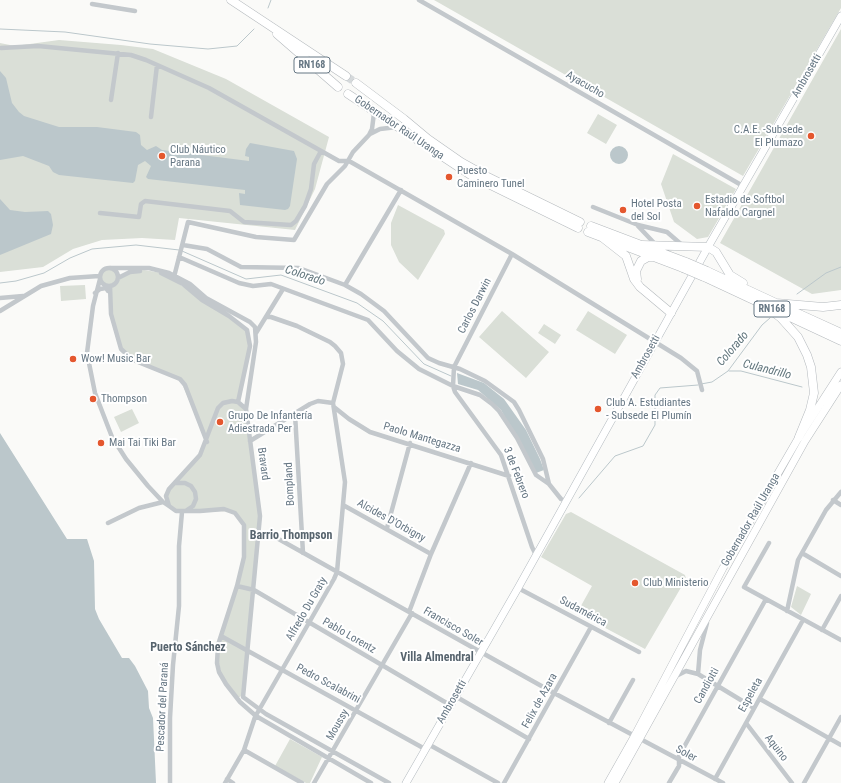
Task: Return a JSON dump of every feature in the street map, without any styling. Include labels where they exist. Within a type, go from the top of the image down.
[{"type":"highway","name":"RN168","points":[[231,0],[346,76]]},
{"type":"highway","name":"RN168","points":[[268,25],[338,87]]},
{"type":"highway","name":"Gobernador Raúl Uranga","points":[[348,94],[374,113],[472,176],[579,225],[461,162],[428,139],[356,83]]},
{"type":"highway","name":"RN168","points":[[662,256],[642,245],[589,229],[603,238],[662,256],[758,295],[776,304],[823,307],[841,305]]},
{"type":"highway","points":[[603,238],[626,256],[634,279],[640,287],[671,313]]},
{"type":"highway","points":[[642,245],[682,245],[708,247],[716,252],[730,275],[752,288],[758,295]]},
{"type":"highway","points":[[640,287],[636,276],[636,270],[641,261],[651,256],[662,256]]},
{"type":"highway","name":"RN168","points":[[706,274],[765,306],[841,341]]},
{"type":"highway","points":[[776,304],[841,333]]},
{"type":"highway","points":[[765,306],[781,318],[798,337],[811,366],[814,393],[810,410],[799,437]]},
{"type":"main road","name":"Ambrosetti","points":[[406,783],[518,588],[708,247],[841,16]]},
{"type":"main road","name":"Gobernador Raúl Uranga","points":[[637,738],[723,568],[799,437],[841,372]]},
{"type":"main road","name":"Gobernador Raúl Uranga","points":[[637,738],[674,676],[806,441],[841,385]]},
{"type":"main road","points":[[608,783],[637,738]]},
{"type":"main road","points":[[615,783],[637,738]]},
{"type":"street","name":"Ayacucho","points":[[419,0],[743,186]]},
{"type":"street","points":[[92,4],[135,11]]},
{"type":"street","points":[[1,48],[38,46],[131,55],[209,88],[320,151],[339,161],[349,161],[401,190],[512,254],[655,341],[690,364],[697,371],[702,390]]},
{"type":"street","points":[[111,100],[118,54]]},
{"type":"street","points":[[151,117],[157,65]]},
{"type":"street","points":[[174,277],[188,222],[256,237],[294,240],[327,184],[349,161],[353,152],[369,135],[372,129],[374,113]]},
{"type":"street","points":[[369,135],[380,129],[397,127]]},
{"type":"street","points":[[100,213],[139,217],[141,204],[145,201],[230,211],[244,222],[290,225],[296,221],[311,189],[314,164],[320,151]]},
{"type":"street","points":[[345,285],[401,190]]},
{"type":"street","points":[[592,207],[638,226],[667,232],[682,245]]},
{"type":"street","points":[[638,226],[656,245],[662,256]]},
{"type":"street","points":[[183,245],[207,249],[215,255],[222,256],[237,266],[299,268],[345,285],[366,297],[384,311],[428,358],[485,381],[516,405],[543,459],[548,484]]},
{"type":"street","name":"Carlos Darwin","points":[[454,369],[512,254]]},
{"type":"street","points":[[179,257],[239,283],[253,286],[271,284],[368,320],[397,351],[419,369],[480,395],[499,411],[517,438],[536,475],[566,501]]},
{"type":"street","points":[[110,268],[116,271],[118,278]]},
{"type":"street","points":[[256,333],[252,323],[206,298],[190,284],[156,268],[110,268],[101,271],[95,293],[87,353],[95,393],[105,422],[121,452],[163,502],[176,511],[200,511],[224,508],[240,516],[244,525],[245,549],[237,586],[221,636],[217,663],[223,681],[236,697],[256,716],[371,783]]},
{"type":"street","points":[[100,277],[104,285],[110,286],[116,282],[118,278],[130,272],[144,270],[174,277],[187,286],[202,300],[229,316],[248,330],[250,346],[238,402]]},
{"type":"street","points":[[0,311],[23,296],[52,283],[70,278],[100,277]]},
{"type":"street","points":[[110,286],[109,294],[111,314],[121,349],[133,360],[180,379],[185,385],[207,442]]},
{"type":"street","points":[[95,293],[104,288],[108,290],[109,294]]},
{"type":"street","points":[[256,333],[283,289]]},
{"type":"street","points":[[0,298],[23,296]]},
{"type":"street","points":[[250,441],[310,404],[318,401],[333,405],[343,364],[341,353],[330,342],[297,326],[266,317]]},
{"type":"street","name":"Bravard","points":[[256,333],[246,409],[260,508],[254,590],[242,694],[244,699],[260,710]]},
{"type":"street","points":[[453,384],[454,369]]},
{"type":"street","name":"3 de Febrero","points":[[453,384],[455,392],[466,404],[501,455],[532,548],[536,555]]},
{"type":"street","points":[[155,493],[165,492],[169,489],[200,456],[207,442],[218,408],[224,403],[238,402],[246,409]]},
{"type":"street","name":"Paolo Mantegazza","points":[[333,405],[349,419],[370,432],[410,443],[509,476]]},
{"type":"street","name":"Alfredo Du Graty","points":[[226,781],[244,750],[256,716],[337,572],[345,482],[333,405]]},
{"type":"street","name":"Bompland","points":[[295,414],[303,553]]},
{"type":"street","points":[[337,425],[342,420],[349,419]]},
{"type":"street","points":[[387,528],[410,443]]},
{"type":"street","name":"Moussy","points":[[314,783],[334,751],[410,613],[431,554],[471,463]]},
{"type":"street","points":[[176,483],[185,483],[192,486],[195,492],[196,500],[193,506],[185,511]]},
{"type":"street","points":[[169,489],[166,496],[169,506]]},
{"type":"street","points":[[787,610],[797,564],[802,553],[833,500],[841,492]]},
{"type":"street","points":[[833,500],[841,505]]},
{"type":"street","points":[[108,523],[139,508],[163,502]]},
{"type":"street","name":"Alcides D'Orbigny","points":[[343,505],[387,528],[431,554]]},
{"type":"street","name":"Pescador del Paraná","points":[[170,783],[170,718],[173,665],[180,606],[179,546],[185,511]]},
{"type":"street","name":"Francisco Soler","points":[[258,539],[263,535],[268,534],[637,738]]},
{"type":"street","points":[[769,543],[744,587],[841,640]]},
{"type":"street","points":[[802,553],[841,576]]},
{"type":"street","name":"Pablo Lorentz","points":[[237,586],[254,590],[450,705]]},
{"type":"street","name":"Sudamérica","points":[[518,588],[639,652]]},
{"type":"street","points":[[822,630],[841,596]]},
{"type":"street","name":"Candiotti","points":[[670,783],[679,766],[679,756],[766,599]]},
{"type":"street","points":[[698,674],[701,644],[712,608]]},
{"type":"street","name":"Espeleta","points":[[715,779],[803,620]]},
{"type":"street","name":"Felix de Azara","points":[[504,783],[591,627]]},
{"type":"street","name":"Pedro Scalabrini","points":[[221,636],[357,710],[498,783]]},
{"type":"street","points":[[674,676],[686,671],[698,674],[754,708]]},
{"type":"street","points":[[609,723],[633,680]]},
{"type":"street","points":[[455,696],[529,739]]},
{"type":"street","points":[[760,699],[841,745]]},
{"type":"street","points":[[260,710],[389,783]]},
{"type":"street","points":[[804,783],[841,717]]},
{"type":"street","name":"Aquino","points":[[746,723],[792,783]]},
{"type":"street","name":"Soler","points":[[637,738],[723,783]]},
{"type":"street","points":[[244,750],[302,783]]},
{"type":"street","points":[[226,781],[233,783]]},
{"type":"shaded area","points":[[434,0],[841,0],[841,8],[743,176]]},
{"type":"shaded area","name":"C.A.E. -Subsede El Plumazo","points":[[841,29],[841,290],[812,294],[720,243]]},
{"type":"shaded area","name":"Club Náutico Parana","points":[[59,40],[153,49],[226,79],[329,137],[315,189],[295,230],[179,218],[175,240],[142,238],[102,240],[73,249],[43,267],[0,272],[0,43],[15,46]]},
{"type":"shaded area","points":[[0,71],[6,78],[12,103],[19,112],[24,116],[59,127],[97,127],[136,132],[140,135],[141,145],[147,150],[156,146],[162,150],[249,161],[249,157],[245,156],[246,149],[250,143],[294,151],[297,159],[290,206],[285,210],[240,205],[239,193],[245,194],[245,190],[148,179],[146,177],[151,166],[145,161],[138,165],[135,181],[133,183],[59,175],[53,172],[49,166],[23,156],[0,160]]},
{"type":"shaded area","points":[[598,114],[617,125],[606,144],[587,133]]},
{"type":"shaded area","points":[[619,146],[625,149],[628,155],[625,161],[619,164],[613,161],[610,155],[613,149]]},
{"type":"shaded area","name":"Estadio de Softbol Nafaldo Cargnel","points":[[673,154],[736,189],[708,237],[697,239],[674,222],[661,184]]},
{"type":"shaded area","points":[[0,199],[10,210],[25,212],[48,211],[51,214],[53,225],[51,234],[0,255]]},
{"type":"shaded area","points":[[398,205],[444,230],[445,234],[418,280],[399,262],[391,245],[391,223]]},
{"type":"shaded area","points":[[105,268],[113,269],[118,278],[130,272],[144,270],[162,273],[243,325],[250,337],[238,402],[246,409],[260,508],[242,694],[240,697],[236,697],[223,681],[217,655],[242,568],[244,525],[231,511],[182,512],[169,506],[167,492],[200,456],[207,442],[180,379],[133,360],[121,349],[116,333],[108,286],[101,282],[99,276]]},
{"type":"shaded area","points":[[85,285],[86,299],[61,301],[60,286]]},
{"type":"shaded area","points":[[502,311],[549,352],[526,378],[479,337]]},
{"type":"shaded area","points":[[588,311],[627,335],[615,354],[576,330]]},
{"type":"shaded area","points":[[544,324],[561,335],[555,344],[538,333]]},
{"type":"shaded area","points":[[457,373],[484,383],[504,399],[526,430],[544,470],[536,473],[501,410],[478,390],[458,384]]},
{"type":"shaded area","points":[[132,409],[139,423],[121,432],[114,417]]},
{"type":"shaded area","points":[[0,433],[67,539],[87,539],[94,561],[95,609],[99,619],[122,658],[129,658],[135,666],[148,691],[149,708],[153,718],[156,783],[0,783]]},
{"type":"shaded area","name":"Club Ministerio","points":[[571,512],[685,575],[686,579],[645,649],[577,613],[592,586],[541,557],[566,514]]},
{"type":"shaded area","points":[[797,586],[811,594],[801,615],[791,607]]},
{"type":"shaded area","points":[[290,739],[322,757],[310,783],[306,783],[275,766]]},
{"type":"waterway","points":[[268,8],[271,0]]},
{"type":"waterway","points":[[0,29],[65,32],[150,44],[208,49],[237,46],[254,29]]},
{"type":"waterway","name":"Colorado","points":[[0,283],[16,281],[44,273],[70,258],[92,249],[136,245],[179,250]]},
{"type":"waterway","name":"Colorado","points":[[182,251],[246,279],[281,275],[357,303],[383,321],[424,364],[451,376]]},
{"type":"waterway","name":"Colorado","points":[[797,294],[826,273],[841,267]]},
{"type":"waterway","name":"Colorado","points":[[701,384],[712,382],[728,371],[762,325],[770,318]]},
{"type":"waterway","name":"Culandrillo","points":[[729,371],[741,371],[802,387]]},
{"type":"waterway","name":"Colorado","points":[[579,498],[615,456],[643,446],[655,425],[655,395],[660,388],[698,385]]},
{"type":"tunnel","points":[[346,76],[356,83]]},
{"type":"place","name":"C.A.E. -Subsede El Plumazo","points":[[811,136]]},
{"type":"place","name":"Club Náutico Parana","points":[[162,156]]},
{"type":"place","name":"Puesto Caminero Tunel","points":[[449,177]]},
{"type":"place","name":"Estadio de Softbol Nafaldo Cargnel","points":[[697,206]]},
{"type":"place","name":"Hotel Posta del Sol","points":[[623,210]]},
{"type":"place","name":"Wow! Music Bar","points":[[73,359]]},
{"type":"place","name":"Thompson","points":[[93,399]]},
{"type":"place","name":"Club A. Estudiantes - Subsede El Plumín","points":[[598,409]]},
{"type":"place","name":"Grupo De Infantería Adiestrada Per","points":[[220,422]]},
{"type":"place","name":"Mai Tai Tiki Bar","points":[[101,443]]},
{"type":"place","name":"Club Ministerio","points":[[635,583]]},
{"type":"district","name":"Barrio Thompson","points":[[291,536]]},
{"type":"district","name":"Puerto Sánchez","points":[[188,648]]},
{"type":"district","name":"Villa Almendral","points":[[437,658]]}]
